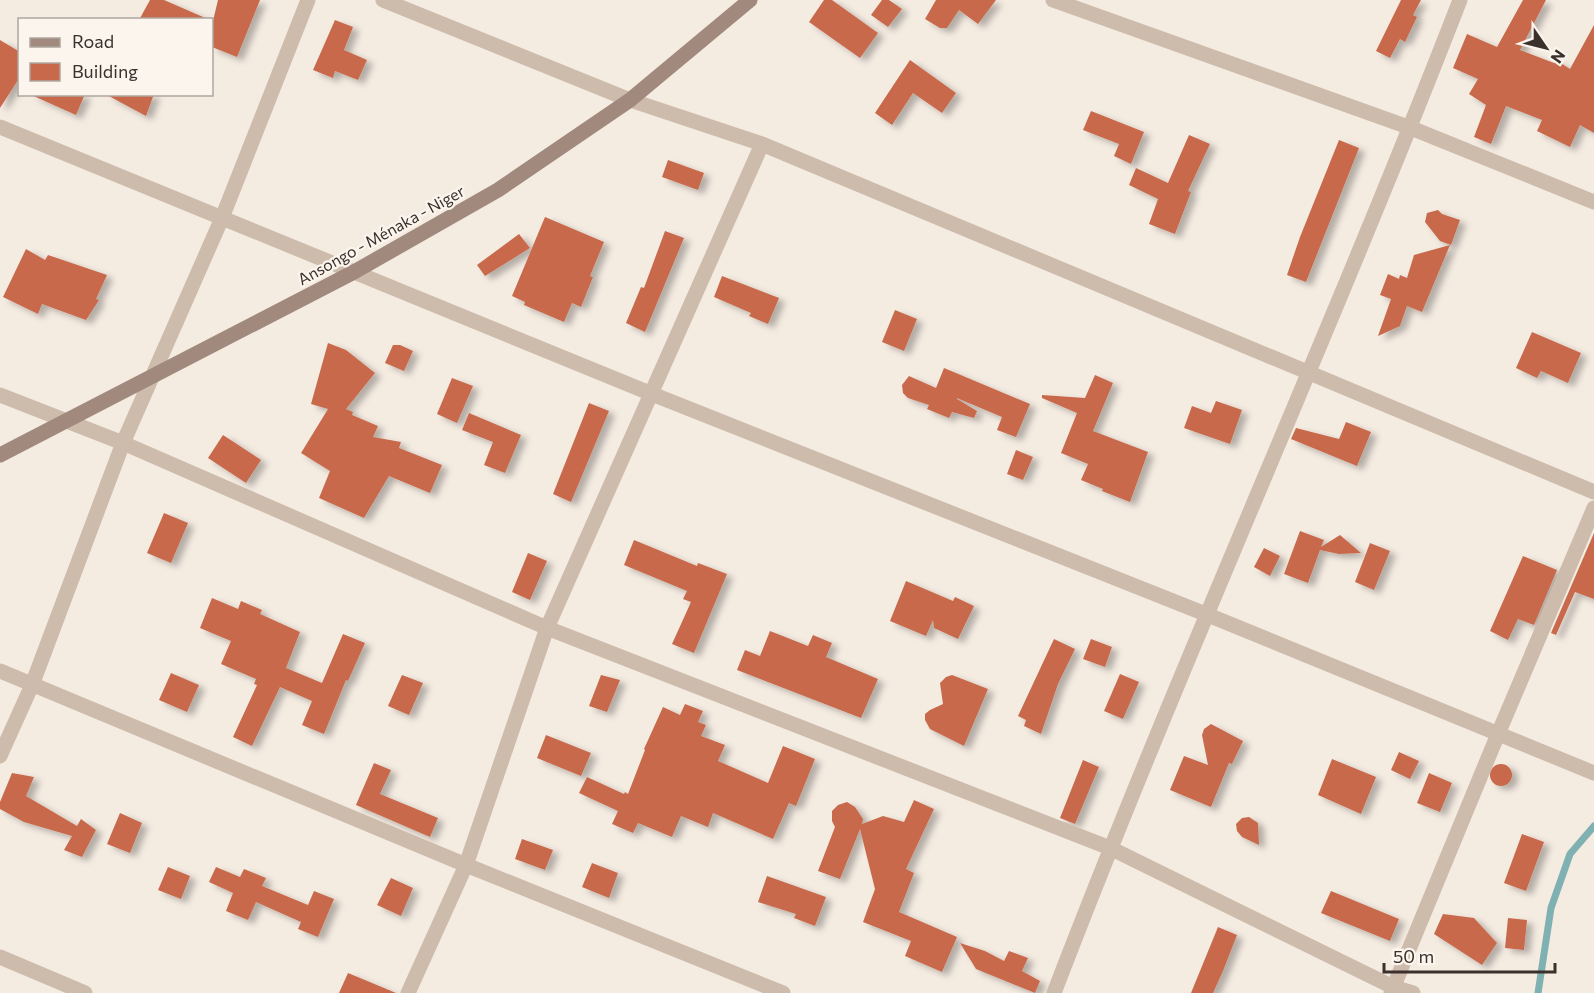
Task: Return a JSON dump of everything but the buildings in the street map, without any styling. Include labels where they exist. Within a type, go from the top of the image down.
[{"type":"main road","name":"Ansongo - Ménaka - Niger","points":[[0,455],[354,272],[498,190],[630,100],[750,0]]},
{"type":"street","points":[[0,756],[32,685],[123,443],[222,218],[308,0]]},
{"type":"street","points":[[383,0],[630,100],[762,144],[1594,492]]},
{"type":"street","points":[[1053,0],[1411,128],[1594,202]]},
{"type":"street","points":[[1054,993],[1110,848],[1411,128],[1460,0]]},
{"type":"street","points":[[0,127],[652,394],[1208,615],[1594,773]]},
{"type":"street","points":[[408,993],[466,865],[547,628],[762,144]]},
{"type":"street","points":[[0,395],[123,443],[547,628],[1110,848],[1392,990],[1413,993]]},
{"type":"street","points":[[1392,990],[1594,508]]},
{"type":"street","points":[[0,671],[466,865],[783,993]]},
{"type":"street","points":[[0,957],[85,993]]},
{"type":"waterway","points":[[1538,993],[1551,908],[1570,854],[1594,826]]}]
